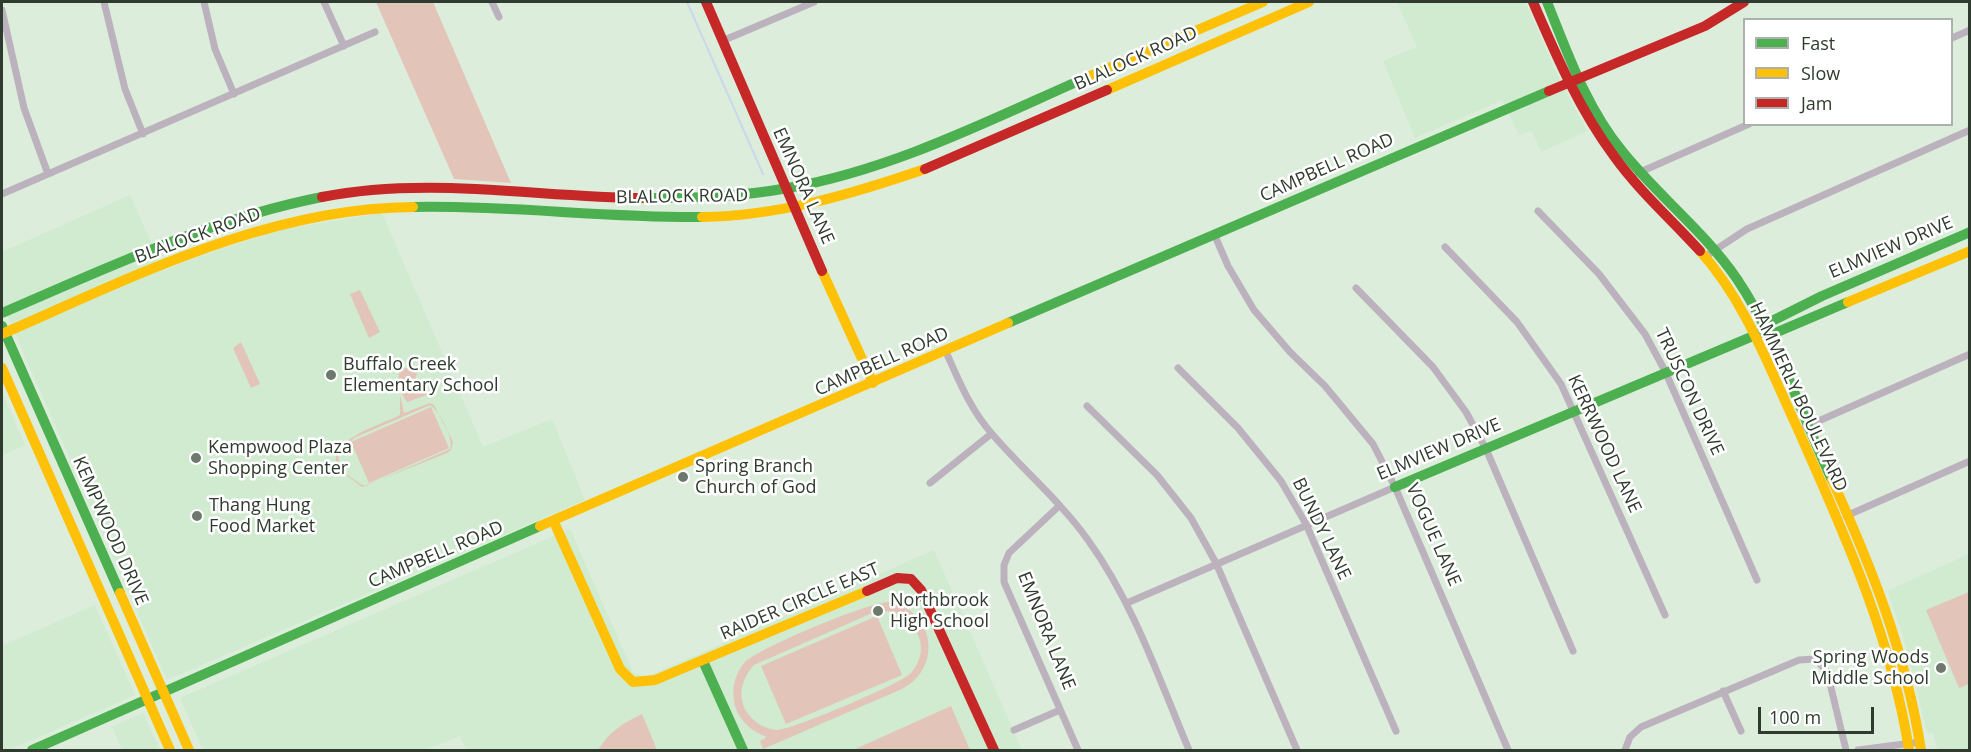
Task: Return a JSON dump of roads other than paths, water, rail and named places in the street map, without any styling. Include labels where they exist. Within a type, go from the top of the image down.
[{"type":"main road","name":"EMNORA LANE","points":[[706,2],[785,189],[873,383]]},
{"type":"main road","name":"BLALOCK ROAD","points":[[2,313],[186,234],[273,205],[381,189],[455,188],[636,200],[710,197],[785,189],[850,175],[917,151],[1263,2]]},
{"type":"main road","name":"BLALOCK ROAD","points":[[2,331],[182,255],[279,225],[383,207],[466,207],[637,218],[714,217],[794,208],[858,192],[925,169],[1309,2]]},
{"type":"main road","name":"HAMMERLY BOULEVARD","points":[[1533,2],[1575,80]]},
{"type":"main road","name":"HAMMERLY BOULEVARD","points":[[1546,2],[1597,134],[1634,175],[1737,279],[1841,518],[1875,583],[1896,640],[1921,746]]},
{"type":"main road","name":"CAMPBELL ROAD","points":[[32,750],[1215,236],[1383,160],[1705,26],[1744,2]]},
{"type":"main road","points":[[1218,21],[1225,38]]},
{"type":"main road","points":[[1091,76],[1098,94]]},
{"type":"main road","points":[[973,127],[979,146]]},
{"type":"main road","name":"ELMVIEW DRIVE","points":[[1395,486],[1575,411],[1665,370],[1760,332],[1770,322],[1822,296],[1970,232]]},
{"type":"main road","points":[[182,255],[181,249],[186,234]]},
{"type":"main road","name":"ELMVIEW DRIVE","points":[[1760,332],[1775,333],[1970,251]]},
{"type":"main road","points":[[143,253],[151,269]]},
{"type":"main road","name":"KEMPWOOD DRIVE","points":[[2,331],[189,750]]},
{"type":"main road","name":"KEMPWOOD DRIVE","points":[[2,368],[170,750]]},
{"type":"main road","points":[[33,439],[48,433]]},
{"type":"main road","name":"HAMMERLY BOULEVARD","points":[[1841,518],[1895,682],[1909,747]]},
{"type":"main road","name":"RAIDER CIRCLE EAST","points":[[554,522],[620,669],[633,682],[655,680],[897,578],[911,579],[921,590],[994,750]]},
{"type":"main road","points":[[1863,588],[1875,583]]},
{"type":"main road","points":[[104,601],[120,593]]},
{"type":"main road","points":[[703,661],[743,750]]},
{"type":"street","points":[[104,2],[125,89],[143,134]]},
{"type":"street","points":[[204,2],[215,50],[234,94]]},
{"type":"street","points":[[324,2],[344,46]]},
{"type":"street","points":[[492,2],[499,17]]},
{"type":"street","points":[[722,41],[814,2]]},
{"type":"street","points":[[2,10],[24,108],[48,174]]},
{"type":"street","points":[[1953,38],[1970,30]]},
{"type":"street","points":[[2,194],[375,32]]},
{"type":"street","points":[[1634,175],[1744,126]]},
{"type":"street","points":[[1710,253],[1747,229],[1970,130]]},
{"type":"street","name":"TRUSCON DRIVE","points":[[1538,212],[1614,290],[1645,334],[1665,370],[1757,580]]},
{"type":"street","name":"VOGUE LANE","points":[[1215,236],[1228,266],[1254,310],[1290,352],[1346,410],[1373,444],[1395,486],[1508,750]]},
{"type":"street","name":"KERRWOOD LANE","points":[[1445,247],[1534,341],[1575,411],[1665,615]]},
{"type":"street","points":[[1356,288],[1433,367],[1466,412],[1486,449],[1573,651]]},
{"type":"street","points":[[946,352],[965,396],[991,434],[1088,540],[1127,603],[1190,750]]},
{"type":"street","points":[[1802,428],[1970,354]]},
{"type":"street","name":"BUNDY LANE","points":[[1178,368],[1238,428],[1281,481],[1306,524],[1396,731]]},
{"type":"street","points":[[1087,406],[1157,475],[1191,518],[1216,563],[1297,750]]},
{"type":"street","points":[[930,483],[991,434]]},
{"type":"street","points":[[1841,518],[1970,461]]},
{"type":"street","name":"ELMVIEW DRIVE","points":[[1127,603],[1395,486]]},
{"type":"street","name":"EMNORA LANE","points":[[1059,506],[1009,553],[1004,565],[1004,582],[1078,750]]},
{"type":"street","points":[[1625,750],[1630,737],[1641,728],[1799,660],[1815,658],[1827,671],[1846,750]]},
{"type":"street","points":[[1724,691],[1741,731]]},
{"type":"street","points":[[1014,730],[1059,710]]},
{"type":"street","points":[[1858,750],[1921,746]]},
{"type":"waterway","points":[[687,2],[763,174]]},
{"type":"place","name":"Buffalo Creek Elementary School","points":[[331,375]]},
{"type":"place","name":"Kempwood Plaza Shopping Center","points":[[196,458]]},
{"type":"place","name":"Spring Branch Church of God","points":[[683,477]]},
{"type":"place","name":"Thang Hung Food Market","points":[[197,516]]},
{"type":"place","name":"Northbrook High School","points":[[878,611]]},
{"type":"place","name":"Spring Woods Middle School","points":[[1941,668]]}]
